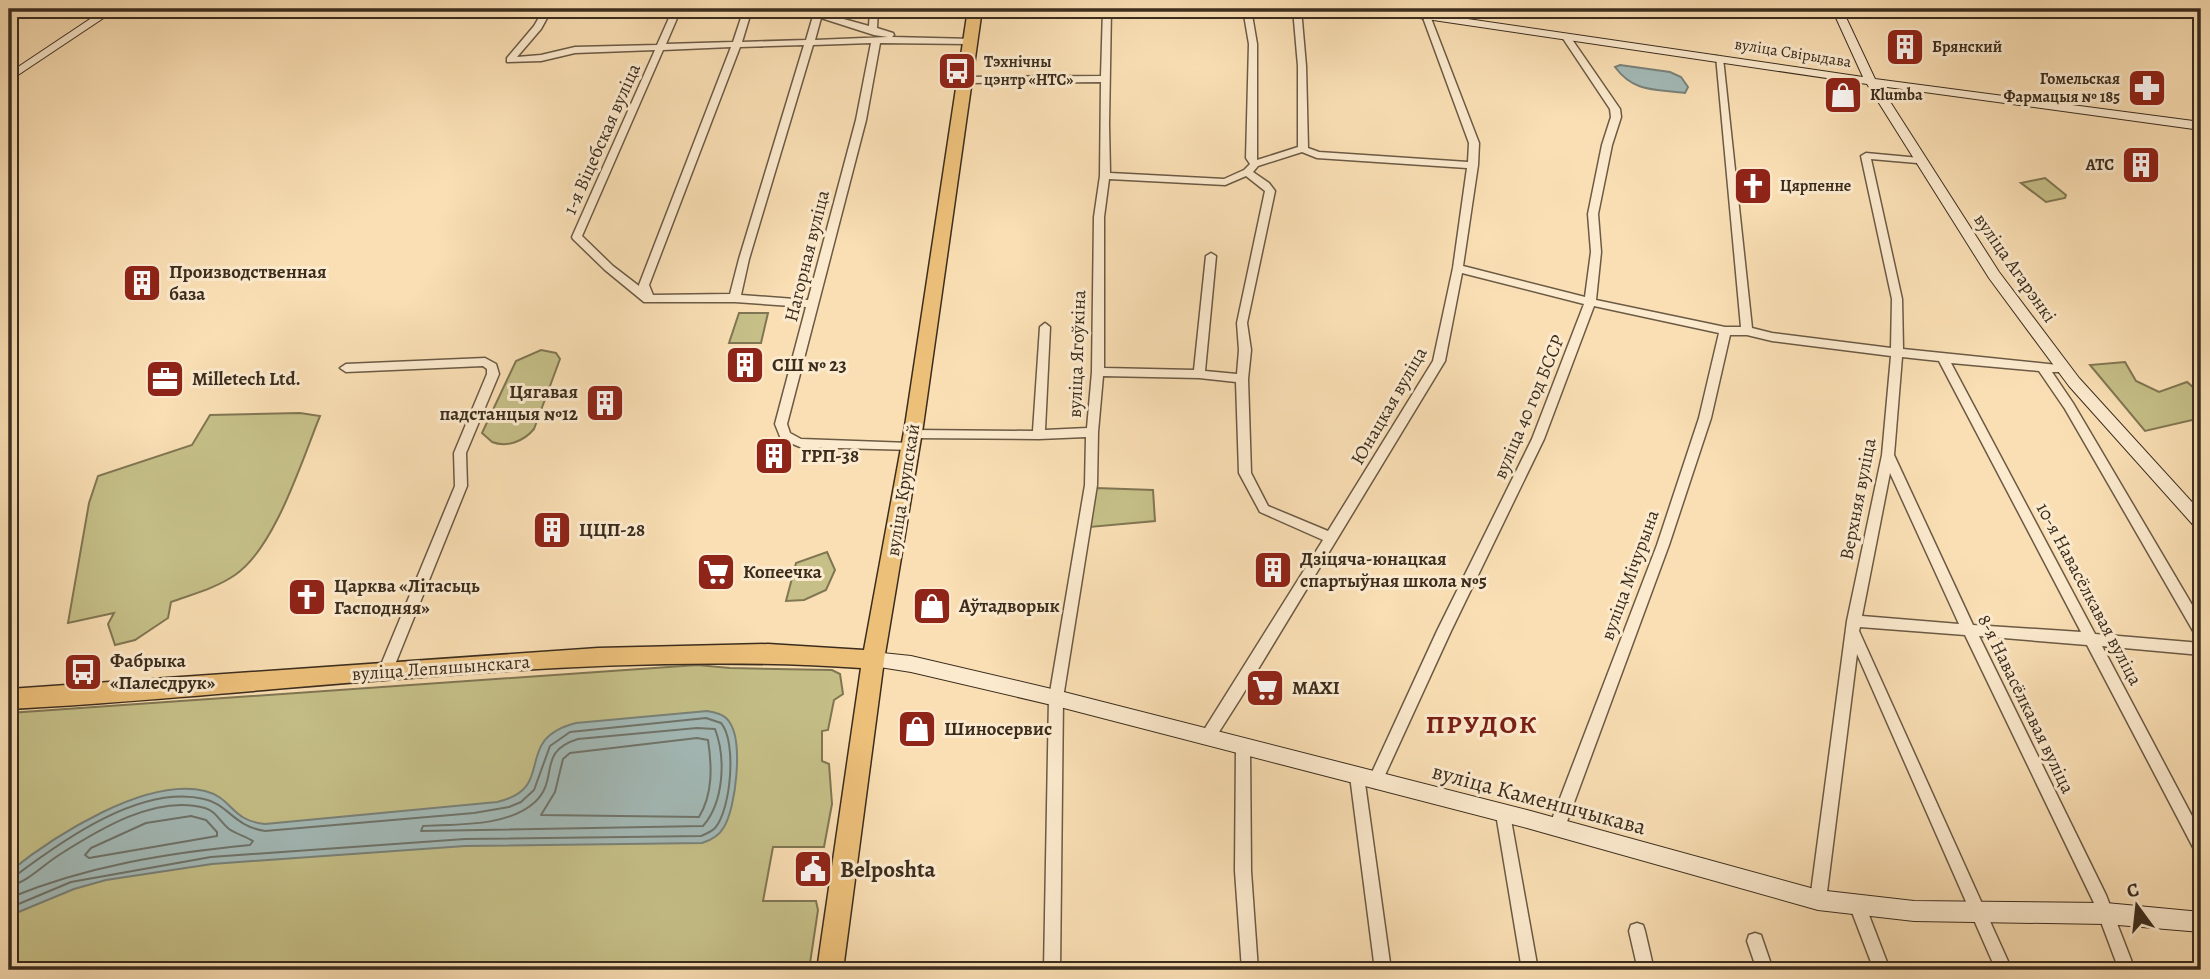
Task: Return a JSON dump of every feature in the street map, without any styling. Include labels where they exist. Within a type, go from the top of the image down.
[{"type":"main road","points":[[9,78],[112,9]]},
{"type":"main road","name":"вуліца Крупскай","points":[[830,970],[873,660],[911,440],[975,9]]},
{"type":"main road","name":"вуліца Свірыдава","points":[[1380,9],[2201,126]]},
{"type":"main road","name":"вуліца Агарэнкі","points":[[1837,9],[1871,81],[1917,160],[1980,255],[2063,369],[2125,442],[2201,522]]},
{"type":"main road","name":"вуліца Лепяшынскага","points":[[9,699],[598,657],[768,653],[873,660]]},
{"type":"main road","name":"вуліца Каменшчыкава","points":[[873,660],[911,664],[1056,698],[1557,827],[1818,900],[1903,911],[2163,916],[2201,922]]},
{"type":"street","points":[[548,9],[538,27],[510,60],[541,58],[575,50],[809,43],[876,37],[970,41]]},
{"type":"street","name":"1-я Віцебская вуліца","points":[[648,299],[609,268],[577,237],[677,9]]},
{"type":"street","points":[[748,9],[739,44],[715,98],[659,253],[643,285],[648,299],[736,298],[813,304]]},
{"type":"street","points":[[797,9],[816,11],[876,37]]},
{"type":"street","name":"Нагорная вуліца","points":[[874,9],[873,28],[876,37],[861,120],[781,424],[785,436],[800,443],[1039,435]]},
{"type":"street","name":"вуліца Ягоўкіна","points":[[1052,970],[1056,698],[1091,485],[1092,432],[1098,372],[1099,217],[1105,176],[1107,9]]},
{"type":"street","points":[[1247,9],[1253,44],[1251,168],[1270,191],[1242,323],[1245,350],[1241,379],[1245,473],[1264,509],[1332,538]]},
{"type":"street","points":[[1297,9],[1302,66],[1303,149]]},
{"type":"street","points":[[736,298],[744,259],[757,224],[816,11]]},
{"type":"street","name":"Юнацкая вуліца","points":[[1207,737],[1439,361],[1458,268],[1474,143],[1426,15]]},
{"type":"street","name":"вуліца 40 год БССР","points":[[1366,778],[1444,631],[1538,439],[1590,302],[1596,253],[1593,214],[1607,145],[1616,117],[1615,109],[1566,37]]},
{"type":"street","points":[[1719,58],[1747,331]]},
{"type":"street","points":[[965,80],[1106,79]]},
{"type":"street","points":[[1105,176],[1225,182],[1251,168],[1303,149],[1317,155],[1473,165]]},
{"type":"street","name":"Верхняя вуліца","points":[[1818,900],[1854,627],[1888,455],[1897,352],[1897,299],[1866,156],[1917,160]]},
{"type":"street","points":[[1199,374],[1211,256]]},
{"type":"street","points":[[1458,268],[1590,302],[1725,331],[1747,331],[1772,337],[1943,358],[2063,369]]},
{"type":"street","points":[[1045,327],[1039,435],[1092,432]]},
{"type":"street","name":"вуліца Мічурына","points":[[1557,827],[1684,481],[1705,418],[1725,331]]},
{"type":"street","name":"10-я Навасёлкавая вуліца","points":[[1943,358],[2201,848]]},
{"type":"street","points":[[346,368],[485,362],[492,367],[493,374],[460,453],[461,486],[385,672]]},
{"type":"street","points":[[2043,368],[2069,406],[2201,632]]},
{"type":"street","points":[[1098,372],[1199,374],[1241,379]]},
{"type":"street","name":"8-я Навасёлкавая вуліца","points":[[1888,455],[2105,914],[2127,970]]},
{"type":"street","points":[[2004,970],[1854,627],[1969,630],[2201,649]]},
{"type":"street","points":[[1242,747],[1243,871],[1250,970]]},
{"type":"street","points":[[1366,778],[1383,970]]},
{"type":"street","points":[[1503,814],[1530,970]]},
{"type":"street","points":[[1858,907],[1882,970]]},
{"type":"street","points":[[1637,931],[1647,970]]},
{"type":"street","points":[[1755,941],[1765,970]]},
{"type":"shaded area","points":[[2045,178],[2066,195],[2065,198],[2046,202],[2021,183]]},
{"type":"shaded area","points":[[739,313],[768,313],[761,343],[729,343]]},
{"type":"shaded area","points":[[541,350],[556,353],[560,359],[534,429],[515,442],[492,442],[482,433],[516,361]]},
{"type":"shaded area","points":[[2125,362],[2136,381],[2159,392],[2187,382],[2201,394],[2201,418],[2145,431],[2090,365]]},
{"type":"shaded area","points":[[300,413],[320,416],[296,479],[263,545],[235,575],[220,584],[171,602],[168,618],[135,640],[115,645],[108,624],[114,613],[68,623],[89,503],[98,476],[192,445],[210,415]]},
{"type":"shaded area","points":[[1096,488],[1153,490],[1155,521],[1090,527]]},
{"type":"shaded area","points":[[827,552],[835,570],[826,590],[804,600],[786,601],[796,563]]},
{"type":"shaded area","points":[[697,665],[832,670],[840,674],[843,694],[834,700],[828,730],[822,731],[822,761],[829,764],[832,804],[824,847],[773,847],[763,901],[816,901],[818,910],[809,970],[9,970],[9,713]]},
{"type":"water","points":[[1620,65],[1670,72],[1681,77],[1688,87],[1685,93],[1638,86],[1615,67]]},
{"type":"water","points":[[707,711],[723,716],[730,723],[734,732],[737,759],[735,791],[728,818],[717,835],[702,843],[465,846],[212,864],[106,880],[74,889],[9,916],[9,872],[75,827],[128,801],[155,793],[181,789],[205,791],[214,794],[245,819],[265,824],[497,802],[515,795],[526,786],[538,752],[556,731],[576,723]]},
{"type":"place","name":"Брянский","points":[[1905,47]]},
{"type":"place","name":"Тэхнічны цэнтр «НТС»","points":[[957,71]]},
{"type":"place","name":"Гомельская Фармацыя № 185","points":[[2147,88]]},
{"type":"place","name":"Klumba","points":[[1843,95]]},
{"type":"place","name":"АТС","points":[[2141,165]]},
{"type":"place","name":"Цярпенне","points":[[1753,186]]},
{"type":"place","name":"Производственная база","points":[[142,283]]},
{"type":"place","name":"СШ № 23","points":[[745,365]]},
{"type":"place","name":"Milletech Ltd.","points":[[165,379]]},
{"type":"place","name":"Цягавая падстанцыя №12","points":[[605,403]]},
{"type":"place","name":"ГРП-38","points":[[774,456]]},
{"type":"place","name":"ЦЦП-28","points":[[552,530]]},
{"type":"place","name":"Дзіцяча-юнацкая спартыўная школа №5","points":[[1273,570]]},
{"type":"place","name":"Копеечка","points":[[716,572]]},
{"type":"place","name":"Царква «Літасьць Гасподняя»","points":[[307,597]]},
{"type":"place","name":"Аўтадворык","points":[[932,606]]},
{"type":"place","name":"Фабрыка «Палесдрук»","points":[[83,672]]},
{"type":"place","name":"MAXI","points":[[1265,688]]},
{"type":"place","name":"Шиносервис","points":[[917,729]]},
{"type":"place","name":"Belposhta","points":[[813,869]]},
{"type":"district","name":"ПРУДОК","points":[[1482,724]]}]
